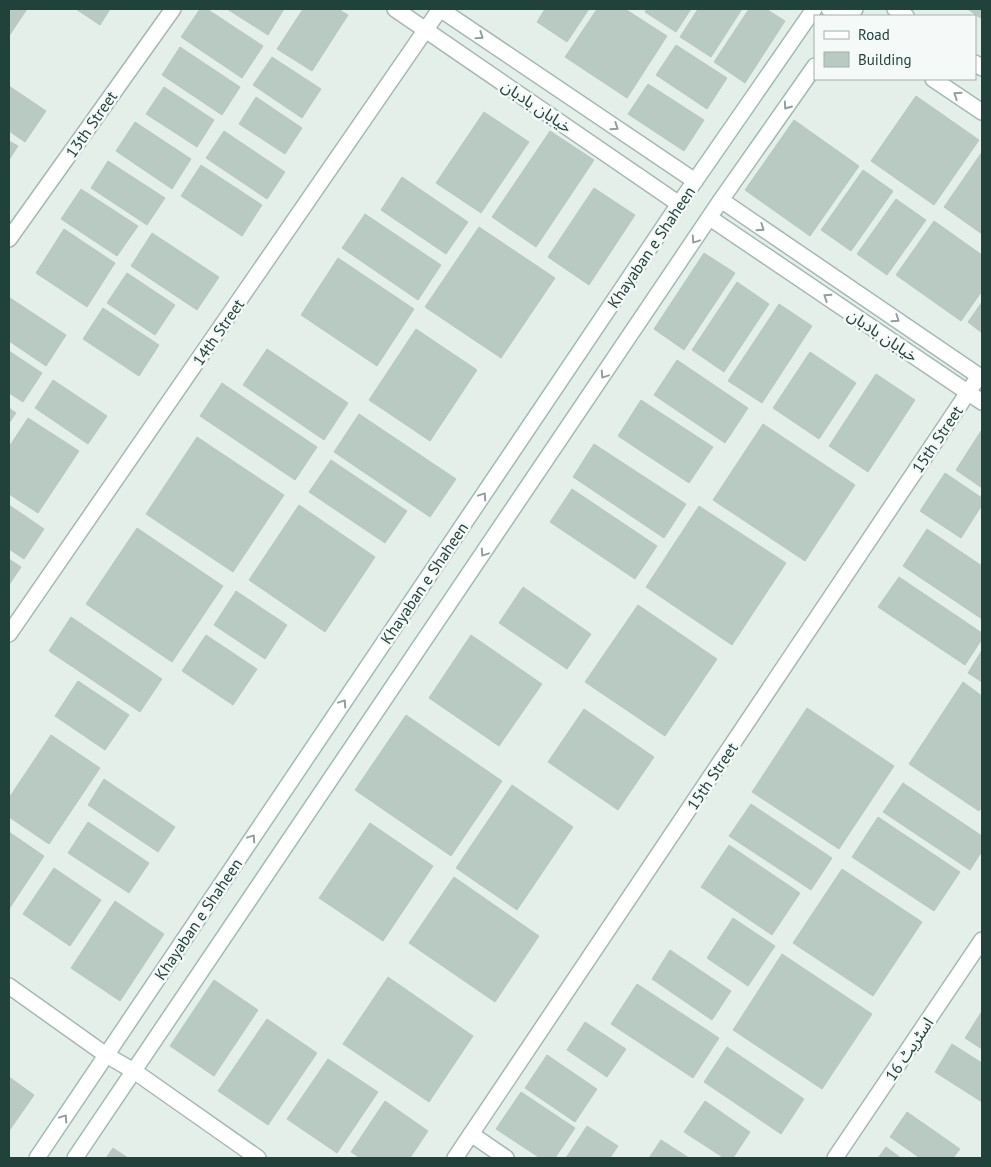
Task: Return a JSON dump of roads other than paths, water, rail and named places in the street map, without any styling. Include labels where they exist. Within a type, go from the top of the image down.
[{"type":"street","name":"13th Street","points":[[9,239],[172,9]]},
{"type":"street","name":"خیابان بادبان","points":[[395,9],[680,204]]},
{"type":"street","name":"خیابان بادبان","points":[[440,9],[695,181]]},
{"type":"street","name":"14th Street","points":[[9,634],[440,9]]},
{"type":"street","name":"Khayaban e Shaheen","points":[[36,1158],[695,181],[814,9]]},
{"type":"street","name":"Khayaban e Shaheen","points":[[75,1158],[721,200],[814,67]]},
{"type":"street","points":[[934,80],[982,112]]},
{"type":"street","name":"خیابان بادبان","points":[[721,200],[980,377]]},
{"type":"street","name":"خیابان بادبان","points":[[710,218],[982,402]]},
{"type":"street","name":"15th Street","points":[[455,1158],[980,377]]},
{"type":"street","name":"اسٹریٹ 16","points":[[835,1158],[982,940]]},
{"type":"street","points":[[9,986],[106,1055],[134,1072],[258,1158]]},
{"type":"street","points":[[471,1134],[506,1158]]}]
